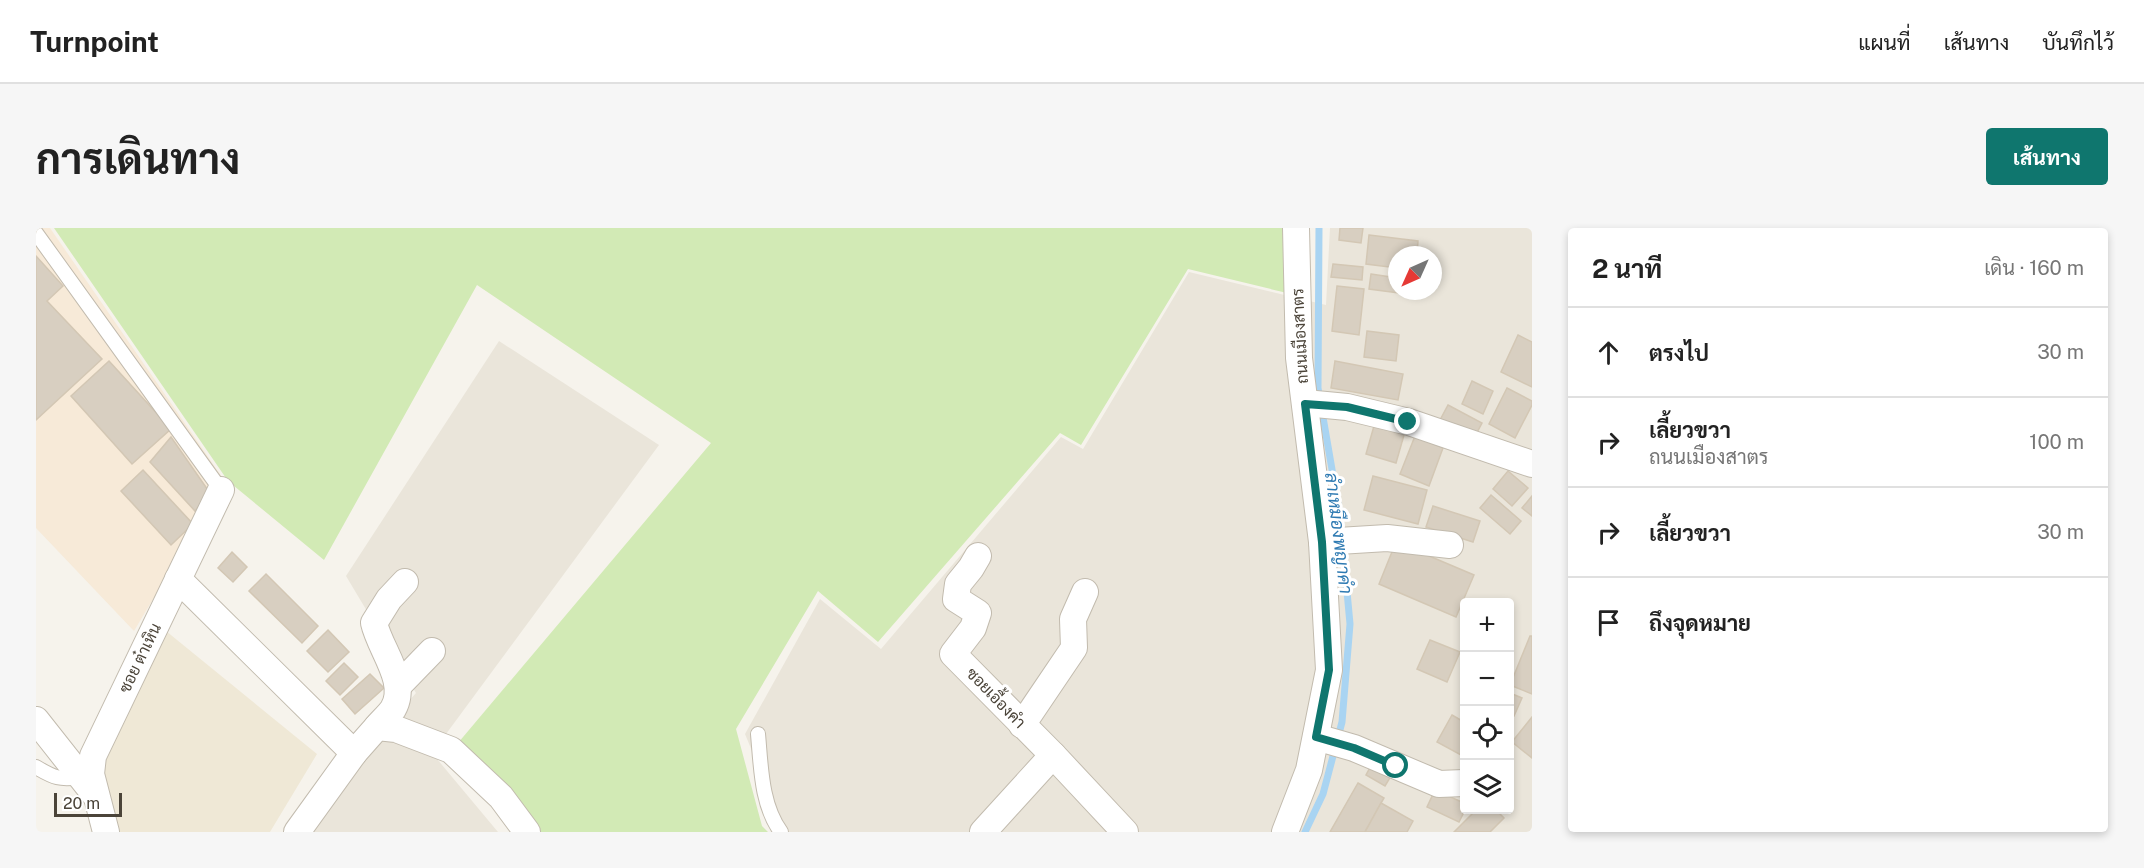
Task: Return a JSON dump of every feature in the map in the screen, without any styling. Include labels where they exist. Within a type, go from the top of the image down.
[{"type":"street","name":"ถนนเมืองสาตร","points":[[1285,832],[1323,739],[1329,670],[1327,541],[1319,405],[1299,358],[1296,228]]},
{"type":"street","points":[[1319,405],[1347,407],[1408,422],[1532,464]]},
{"type":"street","name":"ซอย ต๋าเหิน","points":[[106,832],[89,786],[93,756],[221,490]]},
{"type":"street","points":[[1327,541],[1387,538],[1450,545]]},
{"type":"street","name":"ซอยเอื้องคำ","points":[[978,556],[958,584],[956,599],[978,613],[973,628],[953,654],[1125,832]]},
{"type":"street","points":[[178,579],[354,753]]},
{"type":"street","points":[[399,685],[377,637],[374,623],[389,599],[405,582]]},
{"type":"street","points":[[1022,725],[1074,648],[1073,619],[1085,592]]},
{"type":"street","points":[[297,832],[354,753],[394,707],[399,685],[432,651]]},
{"type":"street","points":[[36,720],[89,786]]},
{"type":"street","points":[[377,727],[396,729],[451,750],[501,797],[527,832]]},
{"type":"street","points":[[1323,739],[1354,748],[1439,783],[1460,783]]},
{"type":"street","points":[[983,832],[1053,755]]},
{"type":"lane","points":[[36,233],[221,490]]},
{"type":"lane","points":[[758,734],[762,783],[776,825],[782,832]]},
{"type":"lane","points":[[36,767],[51,777],[89,786]]},
{"type":"shaded area","points":[[36,228],[50,228],[224,480],[134,631],[36,528]]},
{"type":"shaded area","points":[[1330,228],[1532,228],[1532,832],[789,832],[780,819],[745,734],[820,599],[881,649],[1061,437],[1083,449],[1189,272],[1326,305]]},
{"type":"shaded area","points":[[499,341],[659,445],[432,753],[498,832],[306,832],[361,755],[416,693],[346,576]]},
{"type":"shaded area","points":[[166,631],[317,754],[270,832],[120,832],[96,763]]},
{"type":"green space","points":[[54,228],[1289,228],[1287,293],[1188,269],[1081,445],[1060,433],[878,642],[818,591],[736,729],[762,826],[768,832],[537,832],[458,743],[711,443],[477,285],[324,560],[228,481]]},
{"type":"building","points":[[1340,228],[1363,228],[1361,243],[1339,240]]},
{"type":"building","points":[[1369,235],[1418,241],[1418,246],[1388,246],[1388,267],[1366,264]]},
{"type":"building","points":[[36,256],[63,286],[47,301],[102,359],[36,420]]},
{"type":"building","points":[[1333,264],[1363,267],[1362,280],[1331,277]]},
{"type":"building","points":[[1371,274],[1388,277],[1388,292],[1369,289]]},
{"type":"building","points":[[1337,286],[1364,289],[1359,335],[1332,331]]},
{"type":"building","points":[[1367,331],[1399,335],[1396,361],[1364,357]]},
{"type":"building","points":[[1518,335],[1532,342],[1532,387],[1501,372]]},
{"type":"building","points":[[109,361],[171,429],[132,464],[71,396]]},
{"type":"building","points":[[1335,361],[1403,374],[1398,400],[1331,388]]},
{"type":"building","points":[[1472,381],[1493,391],[1483,414],[1462,404]]},
{"type":"building","points":[[1507,388],[1532,401],[1515,438],[1489,424]]},
{"type":"building","points":[[1448,405],[1482,423],[1473,440],[1439,422]]},
{"type":"building","points":[[1376,419],[1406,428],[1396,463],[1366,454]]},
{"type":"building","points":[[1415,436],[1443,448],[1429,486],[1400,474]]},
{"type":"building","points":[[171,437],[210,493],[195,511],[150,462]]},
{"type":"building","points":[[143,470],[193,524],[171,545],[121,491]]},
{"type":"building","points":[[1508,471],[1528,488],[1512,506],[1493,489]]},
{"type":"building","points":[[1373,476],[1427,490],[1418,524],[1364,510]]},
{"type":"building","points":[[1491,495],[1521,521],[1510,534],[1480,508]]},
{"type":"building","points":[[1532,496],[1532,516],[1522,508]]},
{"type":"building","points":[[1433,506],[1480,521],[1473,542],[1426,527]]},
{"type":"building","points":[[1396,542],[1474,575],[1464,598],[1460,598],[1460,608],[1456,617],[1379,584]]},
{"type":"building","points":[[232,552],[247,567],[233,582],[218,568]]},
{"type":"building","points":[[266,574],[318,626],[302,643],[249,591]]},
{"type":"building","points":[[328,630],[349,652],[328,672],[307,651]]},
{"type":"building","points":[[1530,636],[1532,636],[1532,694],[1514,687],[1514,675]]},
{"type":"building","points":[[1430,640],[1460,652],[1447,682],[1417,669]]},
{"type":"building","points":[[344,663],[358,677],[340,695],[326,681]]},
{"type":"building","points":[[370,674],[384,688],[355,714],[342,699]]},
{"type":"building","points":[[1514,695],[1522,698],[1514,716]]},
{"type":"building","points":[[1452,715],[1460,720],[1460,754],[1437,742]]},
{"type":"building","points":[[1532,717],[1532,758],[1514,744],[1514,740]]},
{"type":"building","points":[[1374,760],[1394,771],[1385,786],[1366,775]]},
{"type":"building","points":[[1358,783],[1384,798],[1365,832],[1330,832]]},
{"type":"building","points":[[1435,790],[1460,801],[1460,814],[1463,814],[1459,822],[1427,807]]},
{"type":"building","points":[[1381,803],[1413,821],[1407,832],[1365,832]]},
{"type":"building","points":[[1472,814],[1500,814],[1504,818],[1490,832],[1454,832]]},
{"type":"waterway","name":"ลำเหมืองพญาคำ","points":[[1305,832],[1323,794],[1342,722],[1350,624],[1340,516],[1318,388],[1319,228]]},
{"type":"route","points":[[1396,766],[1354,748],[1316,737],[1329,670],[1322,542],[1305,404],[1347,407],[1408,422]]}]
